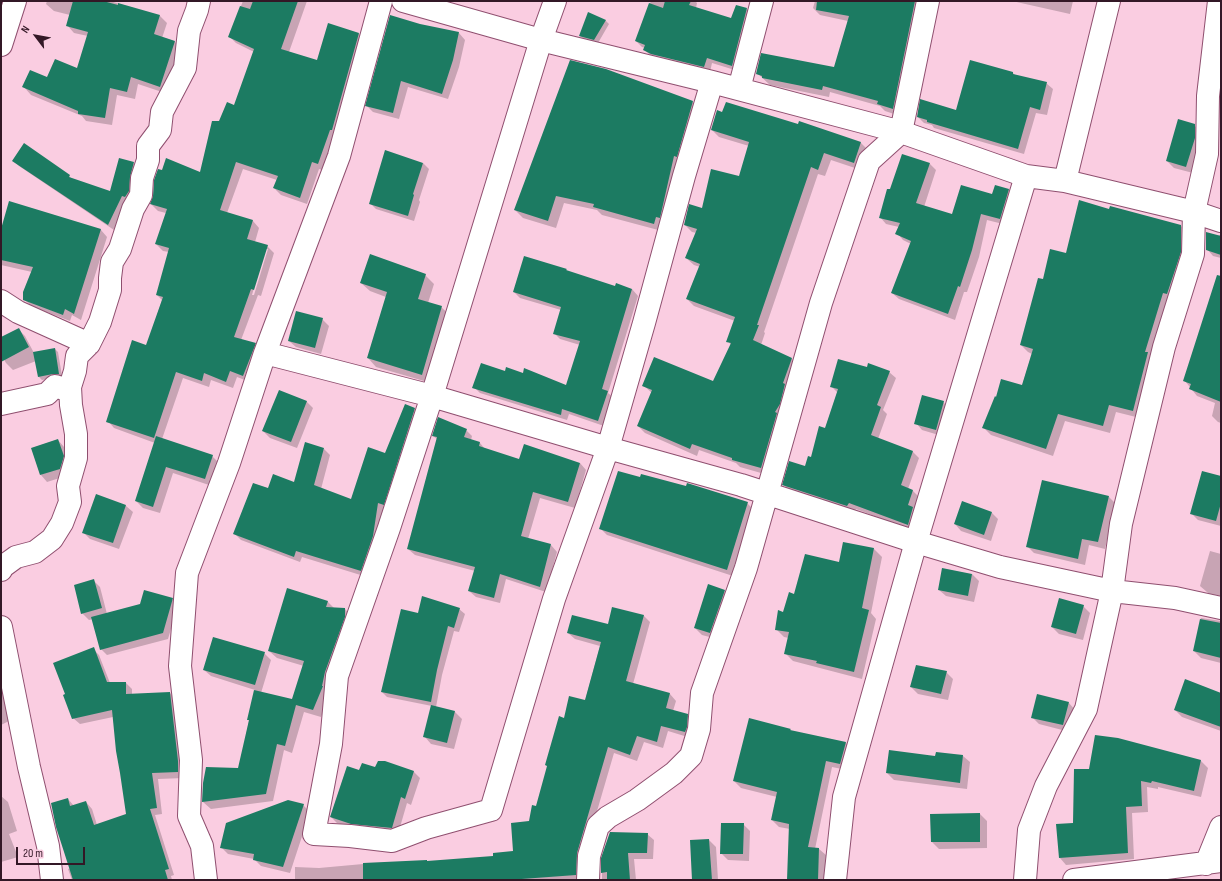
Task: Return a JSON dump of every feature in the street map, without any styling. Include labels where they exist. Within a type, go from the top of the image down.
[{"type":"street","points":[[1,45],[15,1]]},
{"type":"street","points":[[1,570],[1,568],[16,557],[35,552],[52,539],[62,523],[70,502],[68,486],[76,458],[76,434],[71,405],[70,387],[75,371],[77,356],[90,344],[100,322],[110,290],[112,262],[120,249],[133,209],[141,195],[142,178],[148,160],[148,146],[160,130],[162,112],[185,68],[188,31],[198,10],[200,1]]},
{"type":"street","points":[[206,880],[202,846],[189,816],[191,760],[180,666],[187,573],[229,463],[265,354],[339,156],[381,1]]},
{"type":"street","points":[[403,1],[541,40],[740,89],[900,132],[1026,176],[1065,181],[1194,212],[1221,221]]},
{"type":"street","points":[[555,1],[541,40],[432,396],[389,528],[338,676],[331,744],[314,834],[350,836],[392,841],[426,828],[491,810],[554,599],[608,448],[684,176],[712,82]]},
{"type":"street","points":[[740,89],[762,1]]},
{"type":"street","points":[[588,880],[589,856],[598,826],[674,773],[691,756],[698,729],[702,693],[746,568],[821,303],[869,161],[900,132],[928,1]]},
{"type":"street","points":[[1065,181],[1109,1]]},
{"type":"street","points":[[1025,880],[1029,830],[1046,786],[1086,709],[1112,591],[1121,524],[1164,347],[1193,254],[1194,212],[1207,154],[1208,96],[1219,1]]},
{"type":"street","points":[[835,880],[844,797],[916,542],[1026,176]]},
{"type":"street","points":[[1,301],[18,312],[90,344]]},
{"type":"street","points":[[265,354],[432,396],[608,448],[767,492],[916,542],[1000,567],[1112,591],[1175,598],[1221,608]]},
{"type":"street","points":[[1,404],[47,394],[55,386],[61,388],[70,387]]},
{"type":"street","points":[[1,626],[29,767],[48,846],[52,880]]},
{"type":"street","points":[[1074,880],[1214,863],[1221,827]]},
{"type":"building","points":[[73,1],[103,1],[118,5],[118,3],[160,15],[154,34],[175,41],[160,87],[131,77],[127,92],[110,88],[105,118],[78,114],[78,111],[22,87],[30,70],[47,77],[55,59],[77,68],[88,32],[66,26]]},
{"type":"building","points":[[253,1],[298,1],[281,49],[317,60],[328,23],[359,33],[332,130],[330,130],[318,164],[312,162],[300,198],[273,188],[278,176],[236,162],[220,210],[253,220],[247,239],[268,245],[254,290],[251,289],[234,337],[256,343],[243,376],[230,371],[226,382],[204,373],[202,381],[176,372],[154,438],[106,422],[132,340],[146,345],[163,297],[156,295],[169,248],[155,244],[167,209],[150,204],[153,196],[154,180],[158,169],[162,170],[166,158],[200,172],[212,121],[219,121],[227,102],[234,105],[254,49],[228,37],[240,6],[250,9]]},
{"type":"building","points":[[665,1],[691,1],[689,5],[731,18],[736,5],[747,8],[732,66],[707,58],[704,67],[651,54],[643,50],[645,45],[635,41],[649,3],[663,8]]},
{"type":"building","points":[[817,1],[915,1],[893,109],[877,104],[878,101],[823,86],[822,90],[762,78],[762,76],[756,74],[761,53],[834,67],[849,16],[816,10]]},
{"type":"building","points":[[588,12],[606,20],[594,40],[579,36]]},
{"type":"building","points":[[390,15],[420,24],[459,32],[453,60],[442,94],[401,81],[393,113],[365,106]]},
{"type":"building","points":[[570,60],[606,69],[693,101],[677,157],[674,156],[660,218],[656,217],[654,224],[593,207],[594,204],[556,196],[548,221],[514,210]]},
{"type":"building","points":[[970,60],[1013,72],[1013,74],[1047,82],[1040,110],[1030,107],[1018,149],[927,122],[927,120],[917,117],[920,99],[956,110]]},
{"type":"building","points":[[726,102],[798,124],[799,121],[861,142],[854,163],[824,153],[818,170],[811,167],[757,325],[759,325],[753,340],[792,358],[783,383],[785,384],[780,404],[775,412],[777,413],[761,468],[732,460],[732,458],[692,444],[690,449],[637,426],[652,390],[642,386],[654,357],[713,381],[731,343],[726,342],[735,317],[686,299],[700,264],[685,258],[697,229],[684,225],[689,204],[702,208],[711,169],[739,176],[749,142],[711,130],[717,110],[722,112]]},
{"type":"building","points":[[1178,119],[1195,124],[1195,138],[1186,167],[1166,161]]},
{"type":"building","points":[[24,143],[70,175],[69,177],[110,191],[119,158],[134,162],[130,177],[129,191],[125,197],[122,196],[108,225],[12,161]]},
{"type":"building","points":[[385,150],[423,163],[408,216],[369,204]]},
{"type":"building","points":[[902,154],[930,163],[916,203],[952,214],[961,185],[992,194],[995,185],[1009,189],[1000,219],[981,214],[972,250],[960,287],[958,286],[948,314],[891,293],[911,241],[895,234],[900,223],[879,218],[887,189],[890,189]]},
{"type":"building","points":[[1079,200],[1109,209],[1110,206],[1181,225],[1181,252],[1167,294],[1163,293],[1145,352],[1148,352],[1133,411],[1109,405],[1103,426],[1058,414],[1046,449],[982,428],[995,396],[996,397],[1001,379],[1022,385],[1033,349],[1020,345],[1038,278],[1043,279],[1050,249],[1066,253]]},
{"type":"building","points":[[9,201],[101,229],[74,314],[65,309],[63,315],[23,300],[23,292],[33,267],[1,260],[1,229]]},
{"type":"building","points":[[1206,232],[1221,236],[1221,255],[1206,250]]},
{"type":"building","points":[[370,254],[426,274],[418,299],[442,306],[422,375],[367,358],[387,292],[360,283]]},
{"type":"building","points":[[524,256],[615,286],[616,283],[632,289],[602,389],[608,391],[598,421],[562,409],[561,415],[472,388],[481,363],[505,371],[506,367],[523,373],[524,368],[566,385],[580,341],[553,334],[561,307],[513,292]]},
{"type":"building","points":[[1217,275],[1221,276],[1221,402],[1189,389],[1191,384],[1183,381]]},
{"type":"building","points":[[296,311],[323,318],[315,348],[288,341]]},
{"type":"building","points":[[19,328],[29,347],[1,362],[1,337]]},
{"type":"building","points":[[55,348],[59,374],[38,377],[33,352]]},
{"type":"building","points":[[838,359],[867,367],[868,363],[890,371],[877,405],[881,407],[871,435],[913,451],[901,485],[913,490],[908,505],[913,507],[908,525],[849,503],[847,506],[782,485],[789,461],[805,466],[808,456],[811,457],[819,426],[825,428],[838,389],[830,387]]},
{"type":"building","points":[[279,390],[307,401],[291,442],[262,431]]},
{"type":"building","points":[[922,395],[944,401],[936,430],[914,424]]},
{"type":"building","points":[[405,404],[415,408],[384,505],[378,503],[373,536],[361,571],[296,551],[294,557],[233,534],[253,483],[268,488],[273,474],[294,482],[305,442],[324,448],[314,485],[351,499],[368,447],[385,453]]},
{"type":"building","points":[[438,417],[467,429],[464,437],[480,442],[479,446],[519,459],[524,444],[580,463],[568,502],[533,492],[521,536],[551,544],[540,587],[500,574],[494,598],[468,591],[475,567],[407,549],[437,437],[432,436]]},
{"type":"building","points":[[156,436],[213,455],[205,479],[166,467],[153,507],[135,501]]},
{"type":"building","points":[[58,439],[64,456],[60,469],[40,475],[31,448]]},
{"type":"building","points":[[618,471],[640,477],[641,474],[686,486],[687,483],[748,502],[727,570],[599,529]]},
{"type":"building","points":[[1202,471],[1221,476],[1221,503],[1216,521],[1190,514]]},
{"type":"building","points":[[1042,480],[1109,496],[1098,542],[1082,539],[1078,559],[1026,547]]},
{"type":"building","points":[[96,494],[126,505],[113,543],[82,533]]},
{"type":"building","points":[[962,501],[992,512],[984,535],[954,524]]},
{"type":"building","points":[[843,542],[874,548],[862,608],[869,610],[854,672],[816,663],[817,661],[784,654],[789,632],[775,630],[778,610],[783,612],[789,592],[794,594],[805,554],[839,562]]},
{"type":"building","points":[[942,568],[972,574],[968,596],[938,590]]},
{"type":"building","points":[[94,579],[102,608],[81,614],[74,585]]},
{"type":"building","points":[[708,584],[725,590],[710,633],[694,628]]},
{"type":"building","points":[[287,588],[328,601],[326,607],[345,608],[345,617],[325,672],[323,686],[313,710],[296,705],[285,746],[277,744],[266,794],[202,802],[206,767],[238,768],[254,690],[292,699],[304,661],[268,651]]},
{"type":"building","points":[[144,590],[173,598],[163,633],[100,650],[91,617],[140,604]]},
{"type":"building","points":[[422,596],[460,608],[454,628],[448,626],[431,702],[381,692],[401,609],[418,613]]},
{"type":"building","points":[[1059,598],[1084,605],[1076,634],[1051,627]]},
{"type":"building","points":[[612,607],[644,615],[626,681],[670,693],[666,708],[688,714],[687,727],[685,732],[661,726],[657,742],[637,736],[630,755],[608,747],[577,853],[576,875],[508,880],[363,880],[363,863],[427,861],[493,856],[493,853],[513,851],[511,823],[529,821],[532,805],[536,806],[547,766],[545,765],[559,716],[564,718],[569,696],[585,700],[601,642],[567,633],[572,615],[608,624]]},
{"type":"building","points":[[1200,619],[1221,623],[1221,658],[1193,651]]},
{"type":"building","points":[[213,637],[265,652],[255,685],[203,670]]},
{"type":"building","points":[[94,647],[107,682],[126,682],[126,694],[170,692],[178,772],[152,773],[157,808],[150,809],[169,869],[165,870],[168,880],[73,880],[56,827],[51,803],[68,798],[70,806],[86,801],[94,825],[126,814],[116,751],[112,710],[72,719],[63,695],[65,694],[53,663]]},
{"type":"building","points":[[916,665],[947,671],[941,694],[910,687]]},
{"type":"building","points":[[1185,679],[1221,693],[1221,727],[1174,710]]},
{"type":"building","points":[[1037,694],[1069,702],[1063,725],[1031,718]]},
{"type":"building","points":[[431,705],[455,711],[447,743],[423,737]]},
{"type":"building","points":[[749,718],[791,729],[790,730],[846,742],[840,764],[826,761],[808,847],[819,848],[818,880],[787,880],[789,824],[771,820],[777,792],[733,781]]},
{"type":"building","points":[[1095,735],[1118,738],[1201,760],[1194,791],[1152,781],[1151,783],[1141,781],[1142,806],[1126,807],[1128,853],[1059,858],[1056,824],[1073,823],[1074,769],[1089,769]]},
{"type":"building","points":[[889,750],[935,756],[936,752],[963,755],[960,783],[886,773]]},
{"type":"building","points":[[378,761],[385,761],[414,771],[405,799],[401,797],[392,828],[351,824],[330,817],[347,766],[359,770],[362,763],[375,767]]},
{"type":"building","points":[[288,800],[304,804],[283,867],[253,860],[254,854],[220,848],[226,823]]},
{"type":"building","points":[[980,813],[980,842],[931,842],[930,814]]},
{"type":"building","points":[[721,823],[744,823],[743,854],[720,854]]},
{"type":"building","points":[[610,832],[648,833],[647,853],[628,853],[630,880],[607,880],[607,872],[601,873],[601,858]]},
{"type":"building","points":[[709,839],[712,880],[692,880],[690,840]]}]
